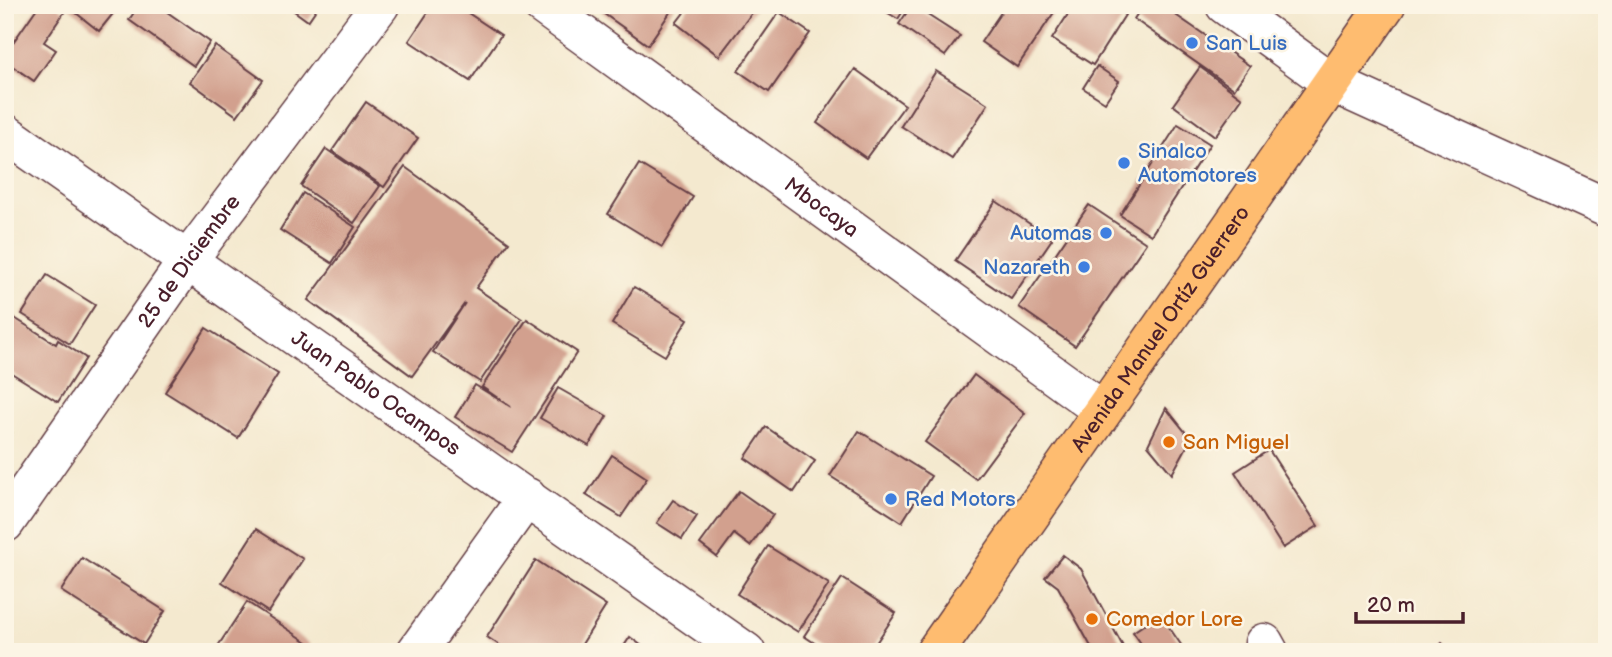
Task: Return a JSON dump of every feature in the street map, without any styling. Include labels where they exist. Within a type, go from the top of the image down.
[{"type":"main road","name":"Avenida Manuel Ortíz Guerrero","points":[[947,645],[1102,410],[1386,5]]},
{"type":"street","name":"25 de Diciembre","points":[[5,523],[188,260],[380,5]]},
{"type":"street","name":"Mbocaya","points":[[541,5],[1102,410]]},
{"type":"street","points":[[1225,5],[1332,83],[1607,208]]},
{"type":"street","name":"Juan Pablo Ocampos","points":[[5,133],[746,652]]},
{"type":"street","points":[[416,652],[527,497]]},
{"type":"building","points":[[39,5],[56,5],[65,11],[44,42],[56,50],[34,81],[5,61],[5,54]]},
{"type":"building","points":[[66,5],[120,5],[99,31]]},
{"type":"building","points":[[139,5],[157,5],[210,42],[194,66],[129,20]]},
{"type":"building","points":[[286,5],[319,5],[308,21]]},
{"type":"building","points":[[433,5],[456,5],[501,35],[470,81],[409,41]]},
{"type":"building","points":[[605,5],[675,5],[648,45],[600,11]]},
{"type":"building","points":[[690,5],[758,5],[719,56],[676,23]]},
{"type":"building","points":[[875,5],[907,5],[898,19]]},
{"type":"building","points":[[912,5],[960,36],[945,56],[899,24]]},
{"type":"building","points":[[1006,5],[1059,5],[1017,67],[981,42]]},
{"type":"building","points":[[1074,5],[1111,5],[1125,15],[1093,65],[1052,39]]},
{"type":"building","name":"San Luis","points":[[1143,5],[1161,5],[1250,66],[1234,89],[1134,19]]},
{"type":"building","points":[[779,12],[810,33],[769,92],[738,71]]},
{"type":"building","points":[[215,46],[263,80],[237,116],[190,82]]},
{"type":"building","points":[[1097,66],[1119,81],[1105,102],[1083,88]]},
{"type":"building","points":[[1200,67],[1242,98],[1215,136],[1173,105]]},
{"type":"building","points":[[855,69],[905,105],[866,158],[817,123]]},
{"type":"building","points":[[936,71],[988,104],[952,159],[901,126]]},
{"type":"building","points":[[366,102],[418,138],[384,187],[332,151]]},
{"type":"building","points":[[1178,124],[1210,144],[1151,235],[1120,215]]},
{"type":"building","points":[[326,149],[380,186],[354,223],[301,186]]},
{"type":"building","points":[[639,164],[693,197],[662,247],[608,214]]},
{"type":"building","points":[[405,167],[509,242],[476,288],[522,319],[480,382],[433,352],[465,303],[412,376],[308,300]]},
{"type":"building","points":[[303,193],[355,227],[332,263],[280,230]]},
{"type":"building","points":[[996,201],[1052,239],[1011,299],[955,261]]},
{"type":"building","points":[[1089,205],[1146,243],[1075,346],[1019,307]]},
{"type":"building","points":[[47,275],[95,305],[70,344],[22,314]]},
{"type":"building","points":[[634,287],[688,319],[665,356],[612,324]]},
{"type":"building","points":[[5,312],[56,344],[58,340],[86,358],[58,402],[5,369]]},
{"type":"building","points":[[527,319],[577,352],[512,452],[455,417],[475,385],[511,407],[482,387]]},
{"type":"building","points":[[206,328],[278,374],[238,438],[165,392]]},
{"type":"building","points":[[974,375],[1025,413],[976,479],[925,442]]},
{"type":"building","points":[[558,388],[607,416],[589,446],[540,418]]},
{"type":"building","name":"San Miguel","points":[[1166,408],[1191,439],[1172,474],[1148,445]]},
{"type":"building","points":[[766,427],[815,461],[794,492],[745,458]]},
{"type":"building","points":[[5,428],[12,433],[5,444]]},
{"type":"building","name":"Red Motors","points":[[859,431],[931,476],[902,522],[830,476]]},
{"type":"building","points":[[1269,450],[1318,526],[1283,548],[1235,472]]},
{"type":"building","points":[[612,455],[647,478],[621,517],[586,495]]},
{"type":"building","points":[[739,491],[773,515],[750,546],[734,534],[717,557],[700,544]]},
{"type":"building","points":[[673,500],[697,516],[682,539],[657,523]]},
{"type":"building","points":[[256,529],[303,559],[268,612],[222,582]]},
{"type":"building","points":[[768,546],[829,584],[798,632],[737,594]]},
{"type":"building","name":"Comedor Lore","points":[[1063,555],[1081,569],[1126,652],[1094,652],[1058,587],[1045,577]]},
{"type":"building","points":[[82,558],[165,611],[144,644],[61,591]]},
{"type":"building","points":[[536,560],[606,606],[577,652],[510,652],[487,637]]},
{"type":"building","points":[[842,578],[896,613],[870,652],[828,652],[804,636]]},
{"type":"building","points":[[247,602],[310,644],[305,652],[227,652],[218,646]]},
{"type":"building","points":[[1160,614],[1186,652],[1147,652],[1133,632]]},
{"type":"building","points":[[630,637],[650,652],[620,652]]},
{"type":"building","points":[[1442,643],[1451,652],[1433,652]]},
{"type":"place","name":"San Luis","points":[[1192,43]]},
{"type":"place","name":"Sinalco Automotores","points":[[1124,163]]},
{"type":"place","name":"Automas","points":[[1106,233]]},
{"type":"place","name":"Nazareth","points":[[1084,267]]},
{"type":"place","name":"San Miguel","points":[[1169,442]]},
{"type":"place","name":"Red Motors","points":[[891,499]]},
{"type":"place","name":"Comedor Lore","points":[[1092,619]]}]
